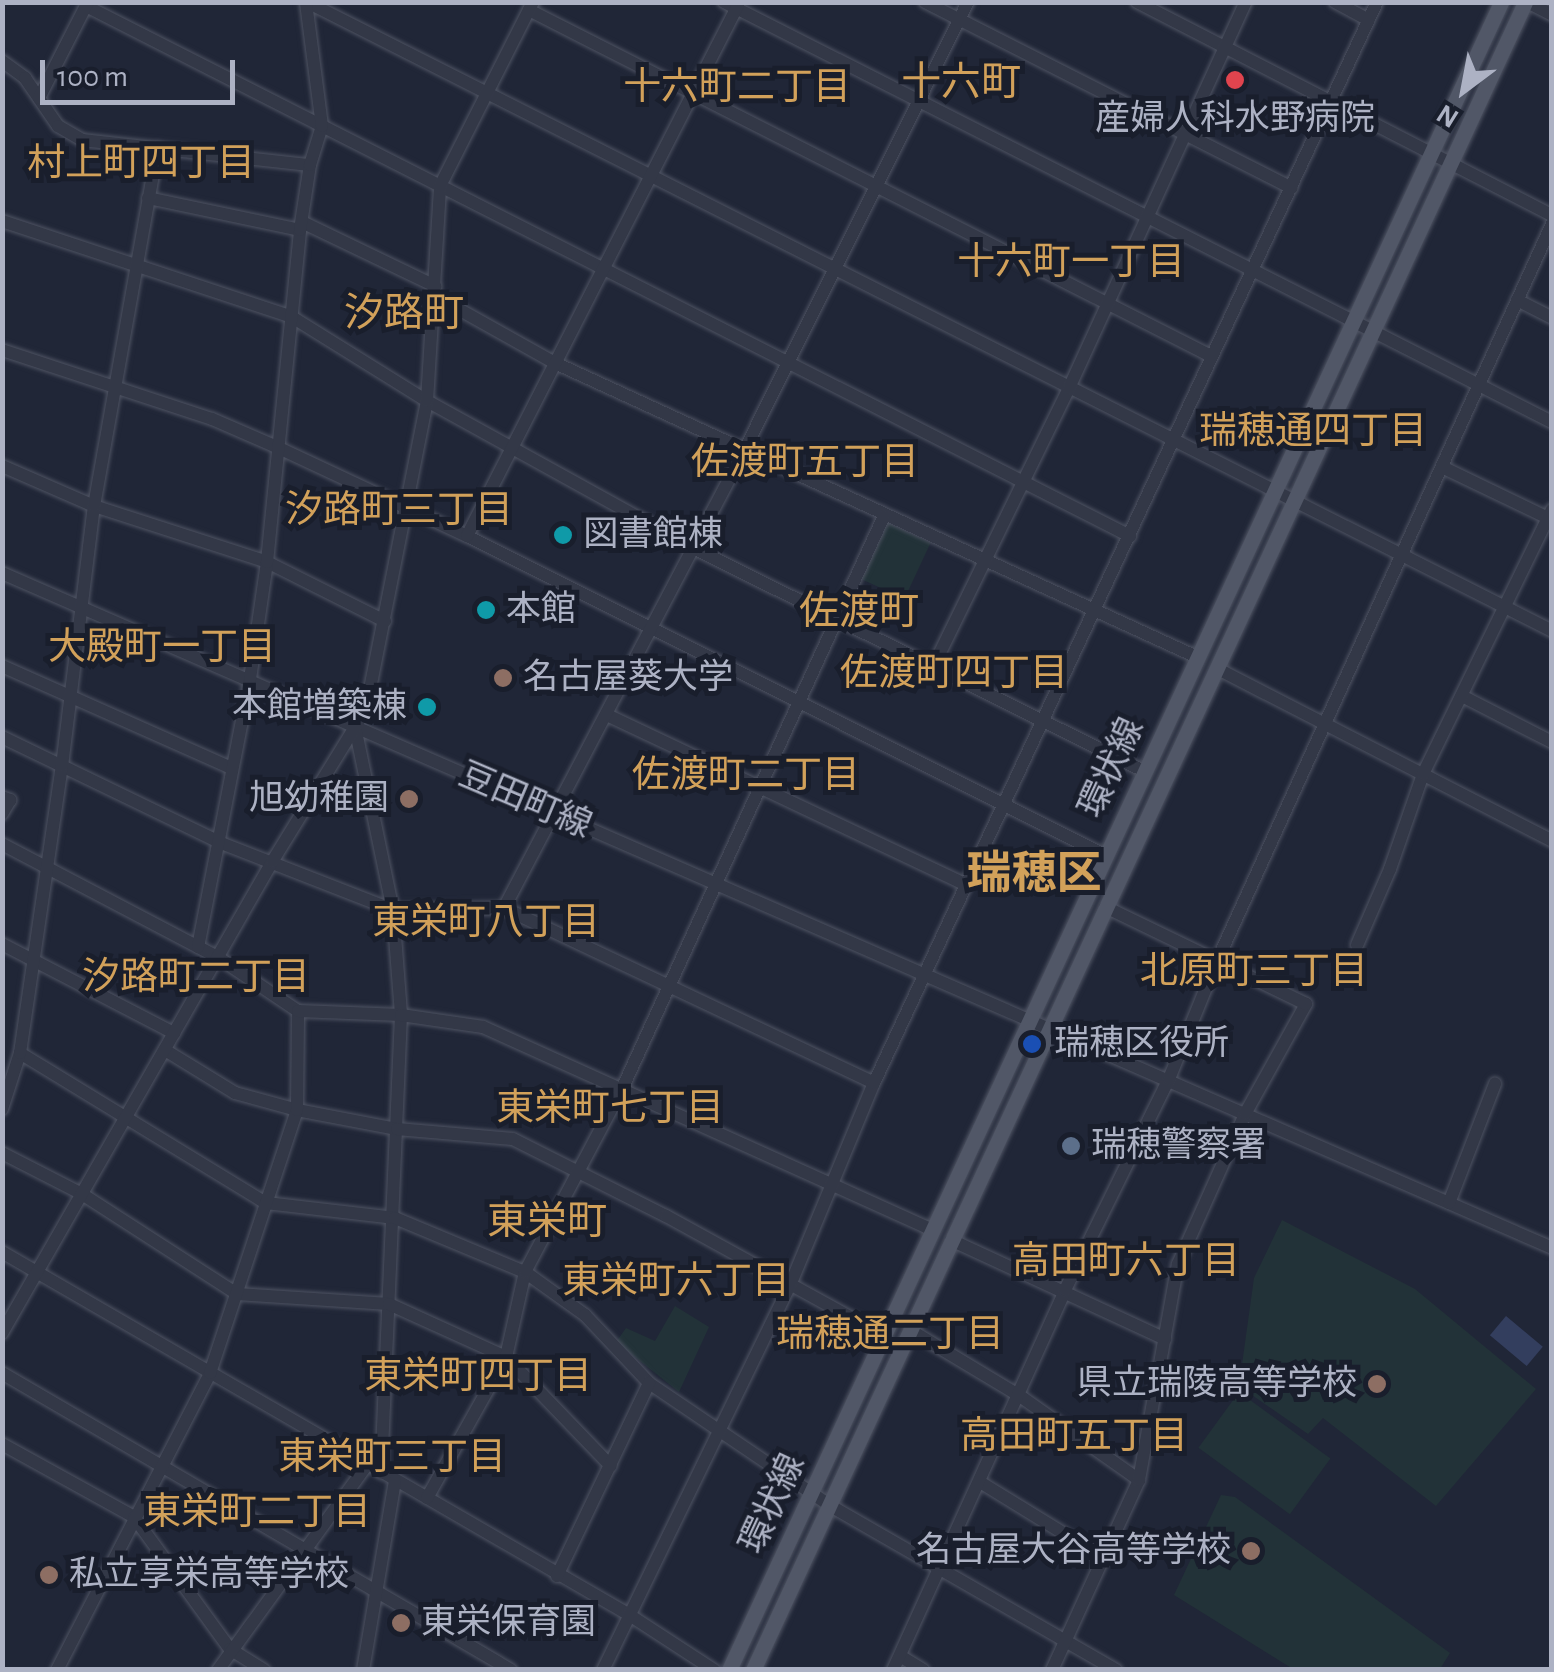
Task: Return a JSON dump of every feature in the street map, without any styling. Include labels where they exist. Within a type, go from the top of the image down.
[{"type":"main road","name":"環状線","points":[[728,1670],[1502,2]]},
{"type":"main road","name":"環状線","points":[[753,1670],[1526,2]]},
{"type":"street","points":[[306,2],[1552,631]]},
{"type":"street","points":[[198,947],[250,680],[267,562],[301,226],[310,165],[322,126],[306,2]]},
{"type":"street","points":[[925,2],[1292,188]]},
{"type":"street","points":[[504,908],[744,451],[968,2]]},
{"type":"street","points":[[1137,2],[1552,215]]},
{"type":"street","points":[[932,667],[1069,388],[1246,2]]},
{"type":"street","points":[[1335,2],[1369,20]]},
{"type":"street","points":[[603,1670],[791,1284],[830,1181],[874,1083],[1377,2]]},
{"type":"street","points":[[1526,2],[1552,15]]},
{"type":"street","points":[[39,98],[87,4],[1130,536]]},
{"type":"street","points":[[467,536],[694,92],[733,4],[1552,422]]},
{"type":"street","points":[[2,1333],[272,862],[366,708],[428,402],[440,186],[531,6],[1211,356]]},
{"type":"street","points":[[2,61],[24,78],[68,134],[310,165]]},
{"type":"street","points":[[2,1109],[20,1052],[62,766],[94,506],[158,148]]},
{"type":"street","points":[[148,198],[301,226],[435,291],[554,363],[1197,658]]},
{"type":"street","points":[[2,222],[292,317],[428,402],[693,548],[1144,770]]},
{"type":"street","points":[[922,1670],[896,1663],[1065,1290],[1169,1078],[1218,961],[1552,224]]},
{"type":"street","points":[[1517,300],[1552,318]]},
{"type":"street","points":[[2,350],[212,419],[408,507],[1105,854]]},
{"type":"street","points":[[2,466],[94,506],[267,562],[385,621]]},
{"type":"street","points":[[1357,944],[1390,869],[1424,774],[1550,516],[1442,467]]},
{"type":"street","points":[[427,1498],[506,1357],[525,1272],[576,1168],[624,1088],[884,516]]},
{"type":"street","name":"豆田町線","points":[[2,572],[1552,1248]]},
{"type":"street","points":[[2,666],[231,768]]},
{"type":"street","points":[[1218,670],[1552,841]]},
{"type":"street","points":[[1462,696],[1552,742]]},
{"type":"street","points":[[607,715],[966,884]]},
{"type":"street","points":[[356,726],[393,910],[401,1015],[381,1473]]},
{"type":"street","points":[[2,737],[221,843],[393,910],[504,908],[874,1083]]},
{"type":"street","points":[[2,796],[10,800],[2,814]]},
{"type":"street","points":[[2,844],[218,958],[298,1012],[401,1015],[483,1026],[933,1230]]},
{"type":"street","points":[[1052,1670],[1138,1480],[1178,1264],[1245,1114],[1306,1004],[1105,907]]},
{"type":"street","points":[[2,944],[174,1033]]},
{"type":"street","points":[[57,1670],[210,1373],[297,1110],[298,1012]]},
{"type":"street","points":[[165,1050],[235,1093],[297,1110],[397,1129],[513,1140],[576,1168],[884,1336]]},
{"type":"street","points":[[20,1052],[266,1203],[395,1218],[525,1272],[585,1314],[649,1382],[828,1505],[1116,1670]]},
{"type":"street","points":[[1449,1202],[1495,1084]]},
{"type":"street","points":[[2,1153],[82,1194],[237,1294],[389,1304],[506,1357],[611,1466]]},
{"type":"street","points":[[951,1240],[1165,1339]]},
{"type":"street","points":[[2,1252],[628,1614],[714,1670]]},
{"type":"street","points":[[910,1330],[1020,1396],[1138,1480]]},
{"type":"street","points":[[2,1372],[512,1670]]},
{"type":"street","points":[[557,1576],[649,1382]]},
{"type":"street","points":[[2,1444],[134,1518],[230,1649],[264,1670]]},
{"type":"street","points":[[218,1670],[366,1465]]},
{"type":"street","points":[[364,1670],[395,1481]]},
{"type":"street","points":[[980,1482],[1102,1556]]},
{"type":"shaded area","points":[[888,523],[931,543],[904,599],[862,579]]},
{"type":"shaded area","points":[[1282,1220],[1415,1289],[1536,1389],[1436,1506],[1323,1418],[1308,1434],[1239,1386],[1254,1278]]},
{"type":"shaded area","points":[[675,1306],[709,1327],[679,1392],[616,1342],[626,1328],[655,1341]]},
{"type":"shaded area","points":[[1239,1392],[1330,1458],[1290,1514],[1198,1448]]},
{"type":"shaded area","name":"名古屋大谷高等学校","points":[[1221,1495],[1235,1497],[1450,1653],[1440,1669],[1293,1669],[1174,1595]]},
{"type":"water","points":[[1506,1316],[1543,1347],[1527,1366],[1490,1335]]},
{"type":"place","name":"産婦人科水野病院","points":[[1235,80]]},
{"type":"place","name":"図書館棟","points":[[563,535]]},
{"type":"place","name":"本館","points":[[486,610]]},
{"type":"place","name":"名古屋葵大学","points":[[503,678]]},
{"type":"place","name":"本館増築棟","points":[[427,707]]},
{"type":"place","name":"旭幼稚園","points":[[409,799]]},
{"type":"place","name":"瑞穂区役所","points":[[1032,1044]]},
{"type":"place","name":"瑞穂警察署","points":[[1071,1146]]},
{"type":"place","name":"県立瑞陵高等学校","points":[[1377,1384]]},
{"type":"place","name":"名古屋大谷高等学校","points":[[1251,1551]]},
{"type":"place","name":"私立享栄高等学校","points":[[49,1575]]},
{"type":"place","name":"東栄保育園","points":[[401,1623]]},
{"type":"district","name":"十六町","points":[[961,83]]},
{"type":"district","name":"十六町二丁目","points":[[737,89]]},
{"type":"district","name":"村上町四丁目","points":[[141,165]]},
{"type":"district","name":"十六町一丁目","points":[[1071,264]]},
{"type":"district","name":"汐路町","points":[[404,314]]},
{"type":"district","name":"瑞穂通四丁目","points":[[1313,433]]},
{"type":"district","name":"佐渡町五丁目","points":[[805,464]]},
{"type":"district","name":"汐路町三丁目","points":[[399,512]]},
{"type":"district","name":"佐渡町","points":[[859,612]]},
{"type":"district","name":"大殿町一丁目","points":[[162,649]]},
{"type":"district","name":"佐渡町四丁目","points":[[954,675]]},
{"type":"district","name":"佐渡町二丁目","points":[[746,777]]},
{"type":"district","name":"瑞穂区","points":[[1034,875]]},
{"type":"district","name":"東栄町八丁目","points":[[486,924]]},
{"type":"district","name":"北原町三丁目","points":[[1254,973]]},
{"type":"district","name":"汐路町二丁目","points":[[196,979]]},
{"type":"district","name":"東栄町七丁目","points":[[610,1110]]},
{"type":"district","name":"東栄町","points":[[547,1222]]},
{"type":"district","name":"高田町六丁目","points":[[1126,1263]]},
{"type":"district","name":"東栄町六丁目","points":[[676,1283]]},
{"type":"district","name":"瑞穂通二丁目","points":[[890,1336]]},
{"type":"district","name":"東栄町四丁目","points":[[478,1378]]},
{"type":"district","name":"高田町五丁目","points":[[1074,1438]]},
{"type":"district","name":"東栄町三丁目","points":[[392,1459]]},
{"type":"district","name":"東栄町二丁目","points":[[257,1514]]}]
